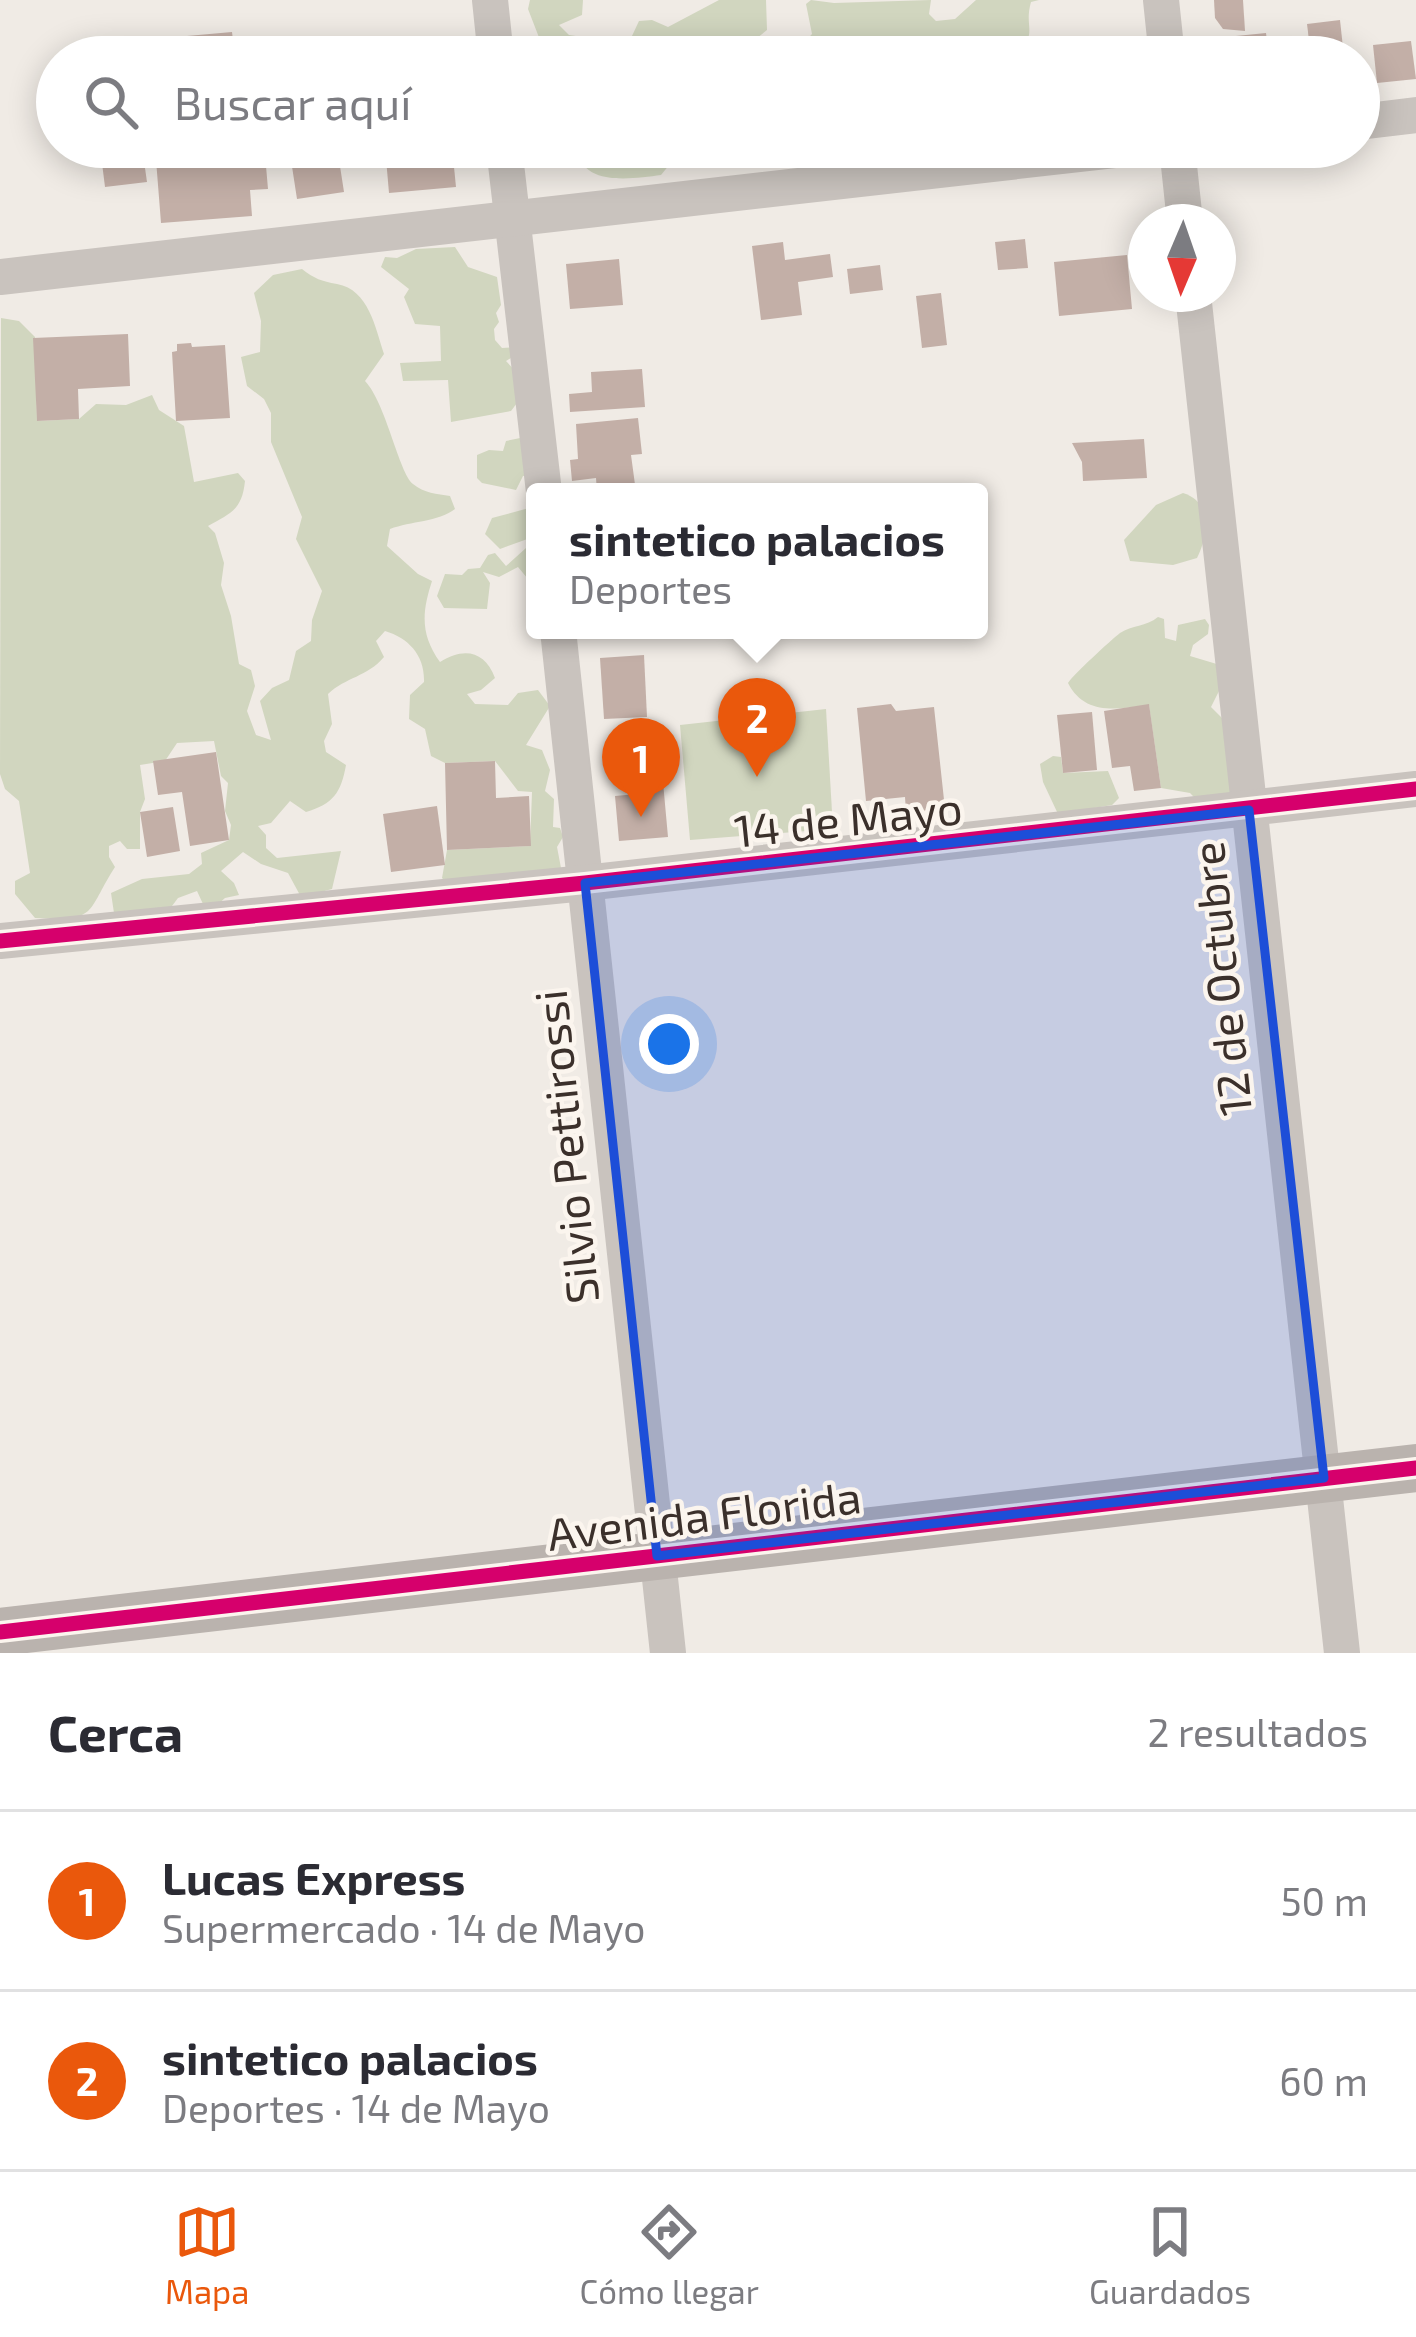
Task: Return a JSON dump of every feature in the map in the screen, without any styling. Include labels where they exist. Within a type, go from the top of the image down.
[{"type":"street","points":[[490,0],[494,36]]},
{"type":"street","points":[[1161,0],[1165,36]]},
{"type":"street","points":[[1380,120],[1416,116]]},
{"type":"street","points":[[506,168],[543,483]]},
{"type":"street","points":[[0,277],[958,168]]},
{"type":"street","points":[[1179,168],[1183,204]]},
{"type":"street","name":"12 de Octubre","points":[[1195,312],[1342,1653]]},
{"type":"street","name":"Silvio Pettirossi","points":[[559,639],[668,1653]]},
{"type":"street","name":"14 de Mayo","points":[[0,941],[585,884],[1416,789]]},
{"type":"street","name":"Avenida Florida","points":[[0,1632],[1416,1468]]},
{"type":"highlighted area","points":[[1249,810],[1324,1478],[657,1556],[585,883]]},
{"type":"green space","points":[[530,0],[583,0],[582,15],[559,25],[576,36],[538,36],[528,9]]},
{"type":"green space","points":[[719,0],[766,0],[767,30],[760,36],[632,36],[639,21],[652,20],[668,27]]},
{"type":"green space","points":[[811,0],[931,0],[929,14],[936,21],[955,19],[976,0],[1039,0],[1031,2],[1028,36],[810,36],[806,4]]},
{"type":"green space","points":[[667,168],[661,175],[622,178],[587,169]]},
{"type":"green space","points":[[455,247],[468,267],[497,277],[501,305],[495,340],[502,348],[518,347],[516,355],[506,361],[520,376],[520,399],[511,411],[451,422],[448,380],[403,381],[400,363],[441,361],[440,326],[415,324],[404,297],[409,289],[381,267],[385,257]]},
{"type":"green space","points":[[302,269],[348,288],[364,302],[384,354],[365,381],[408,477],[426,491],[450,496],[455,509],[390,529],[387,546],[432,581],[425,623],[434,652],[440,662],[465,653],[486,662],[495,678],[467,694],[475,704],[508,705],[518,693],[538,690],[550,706],[526,745],[542,750],[550,770],[545,791],[554,799],[553,827],[560,828],[563,837],[557,847],[561,868],[448,884],[442,878],[447,850],[530,846],[532,792],[518,791],[495,761],[445,763],[431,756],[425,729],[409,719],[410,695],[424,682],[422,664],[408,643],[385,631],[376,641],[384,657],[328,694],[332,724],[324,741],[326,752],[346,765],[338,790],[329,801],[306,812],[290,801],[271,823],[258,826],[266,835],[266,848],[277,858],[341,851],[332,889],[301,897],[288,873],[243,852],[221,871],[239,895],[216,906],[203,904],[197,891],[178,898],[169,910],[114,913],[111,893],[142,879],[189,874],[202,864],[201,853],[229,840],[228,783],[221,776],[214,741],[177,743],[165,761],[140,765],[145,799],[140,812],[140,849],[127,849],[120,841],[109,846],[115,867],[81,916],[35,918],[15,894],[15,881],[30,873],[19,801],[5,789],[0,774],[1,318],[19,321],[35,337],[37,421],[79,419],[96,404],[126,405],[152,395],[159,410],[184,426],[194,482],[238,473],[245,481],[234,510],[208,526],[215,533],[224,563],[221,585],[239,664],[251,670],[255,686],[247,711],[256,735],[271,740],[260,701],[289,680],[296,651],[311,641],[322,591],[296,539],[302,517],[271,442],[271,413],[264,399],[247,386],[241,357],[260,352],[261,321],[254,293],[273,275]]},
{"type":"green space","points":[[525,437],[533,475],[523,476],[516,490],[477,478],[477,455],[503,451],[506,441]]},
{"type":"green space","points":[[1183,493],[1199,504],[1205,520],[1197,558],[1173,565],[1130,561],[1124,540],[1156,505]]},
{"type":"green space","points":[[526,509],[526,540],[500,549],[485,534],[492,518]]},
{"type":"green space","points":[[526,548],[526,577],[518,567],[499,577],[483,572],[490,583],[487,609],[444,608],[437,596],[445,574],[462,575],[480,568],[488,555],[495,553],[506,566]]},
{"type":"green space","points":[[1158,617],[1164,619],[1165,638],[1176,641],[1178,625],[1205,619],[1209,625],[1208,634],[1193,645],[1190,656],[1220,665],[1221,687],[1211,707],[1222,718],[1241,778],[1225,802],[1197,800],[1190,793],[1161,788],[1149,705],[1093,706],[1068,683],[1120,633]]},
{"type":"green space","points":[[826,709],[833,829],[690,840],[680,725]]},
{"type":"green space","points":[[1061,757],[1063,773],[1108,771],[1119,798],[1112,805],[1058,814],[1040,764]]},
{"type":"building","points":[[1214,0],[1243,0],[1245,31],[1223,29],[1215,18]]},
{"type":"building","points":[[1340,20],[1342,36],[1308,36],[1307,24]]},
{"type":"building","points":[[232,32],[232,36],[187,36]]},
{"type":"building","points":[[1411,41],[1416,79],[1380,83],[1380,44]]},
{"type":"building","points":[[103,168],[145,168],[147,182],[105,187]]},
{"type":"building","points":[[157,168],[266,168],[268,189],[250,190],[252,216],[161,223]]},
{"type":"building","points":[[292,168],[340,168],[344,192],[297,199]]},
{"type":"building","points":[[387,168],[454,168],[456,187],[389,193]]},
{"type":"building","points":[[1025,239],[1028,268],[998,270],[995,242]]},
{"type":"building","points":[[783,242],[785,260],[830,254],[833,277],[798,282],[802,315],[761,320],[752,246]]},
{"type":"building","points":[[1127,255],[1128,309],[1059,316],[1054,262]]},
{"type":"building","points":[[619,259],[623,305],[570,309],[566,264]]},
{"type":"building","points":[[880,265],[883,290],[850,294],[847,269]]},
{"type":"building","points":[[941,293],[947,345],[922,348],[916,296]]},
{"type":"building","points":[[128,334],[130,386],[78,389],[79,419],[37,421],[33,338]]},
{"type":"building","points":[[191,343],[192,347],[225,345],[230,418],[176,421],[172,352],[177,351],[177,344]]},
{"type":"building","points":[[642,369],[645,407],[570,412],[569,394],[592,392],[591,372]]},
{"type":"building","points":[[638,418],[642,454],[631,455],[635,483],[596,483],[596,478],[572,481],[570,460],[578,459],[576,424]]},
{"type":"building","points":[[1144,439],[1147,478],[1083,481],[1082,462],[1072,443]]},
{"type":"building","points":[[644,655],[647,717],[604,719],[600,658]]},
{"type":"building","points":[[891,704],[896,711],[934,707],[945,809],[906,812],[905,797],[866,801],[857,708]]},
{"type":"building","points":[[1149,704],[1161,788],[1134,791],[1130,766],[1112,768],[1104,711]]},
{"type":"building","points":[[1092,712],[1097,770],[1063,773],[1057,715]]},
{"type":"building","points":[[216,752],[229,840],[190,846],[182,792],[158,795],[153,761]]},
{"type":"building","points":[[495,761],[496,798],[529,796],[531,846],[447,850],[445,763]]},
{"type":"building","points":[[663,782],[668,837],[619,841],[615,796],[637,794],[636,785]]},
{"type":"building","points":[[437,806],[445,865],[391,872],[383,814]]},
{"type":"building","points":[[173,807],[180,851],[147,857],[140,812]]},
{"type":"cycle path","points":[[0,941],[585,883],[1416,789]]},
{"type":"cycle path","points":[[0,1632],[1416,1468]]},
{"type":"place","name":"sintetico palacios","points":[[757,777]]},
{"type":"place","name":"Lucas Express","points":[[641,817]]}]
